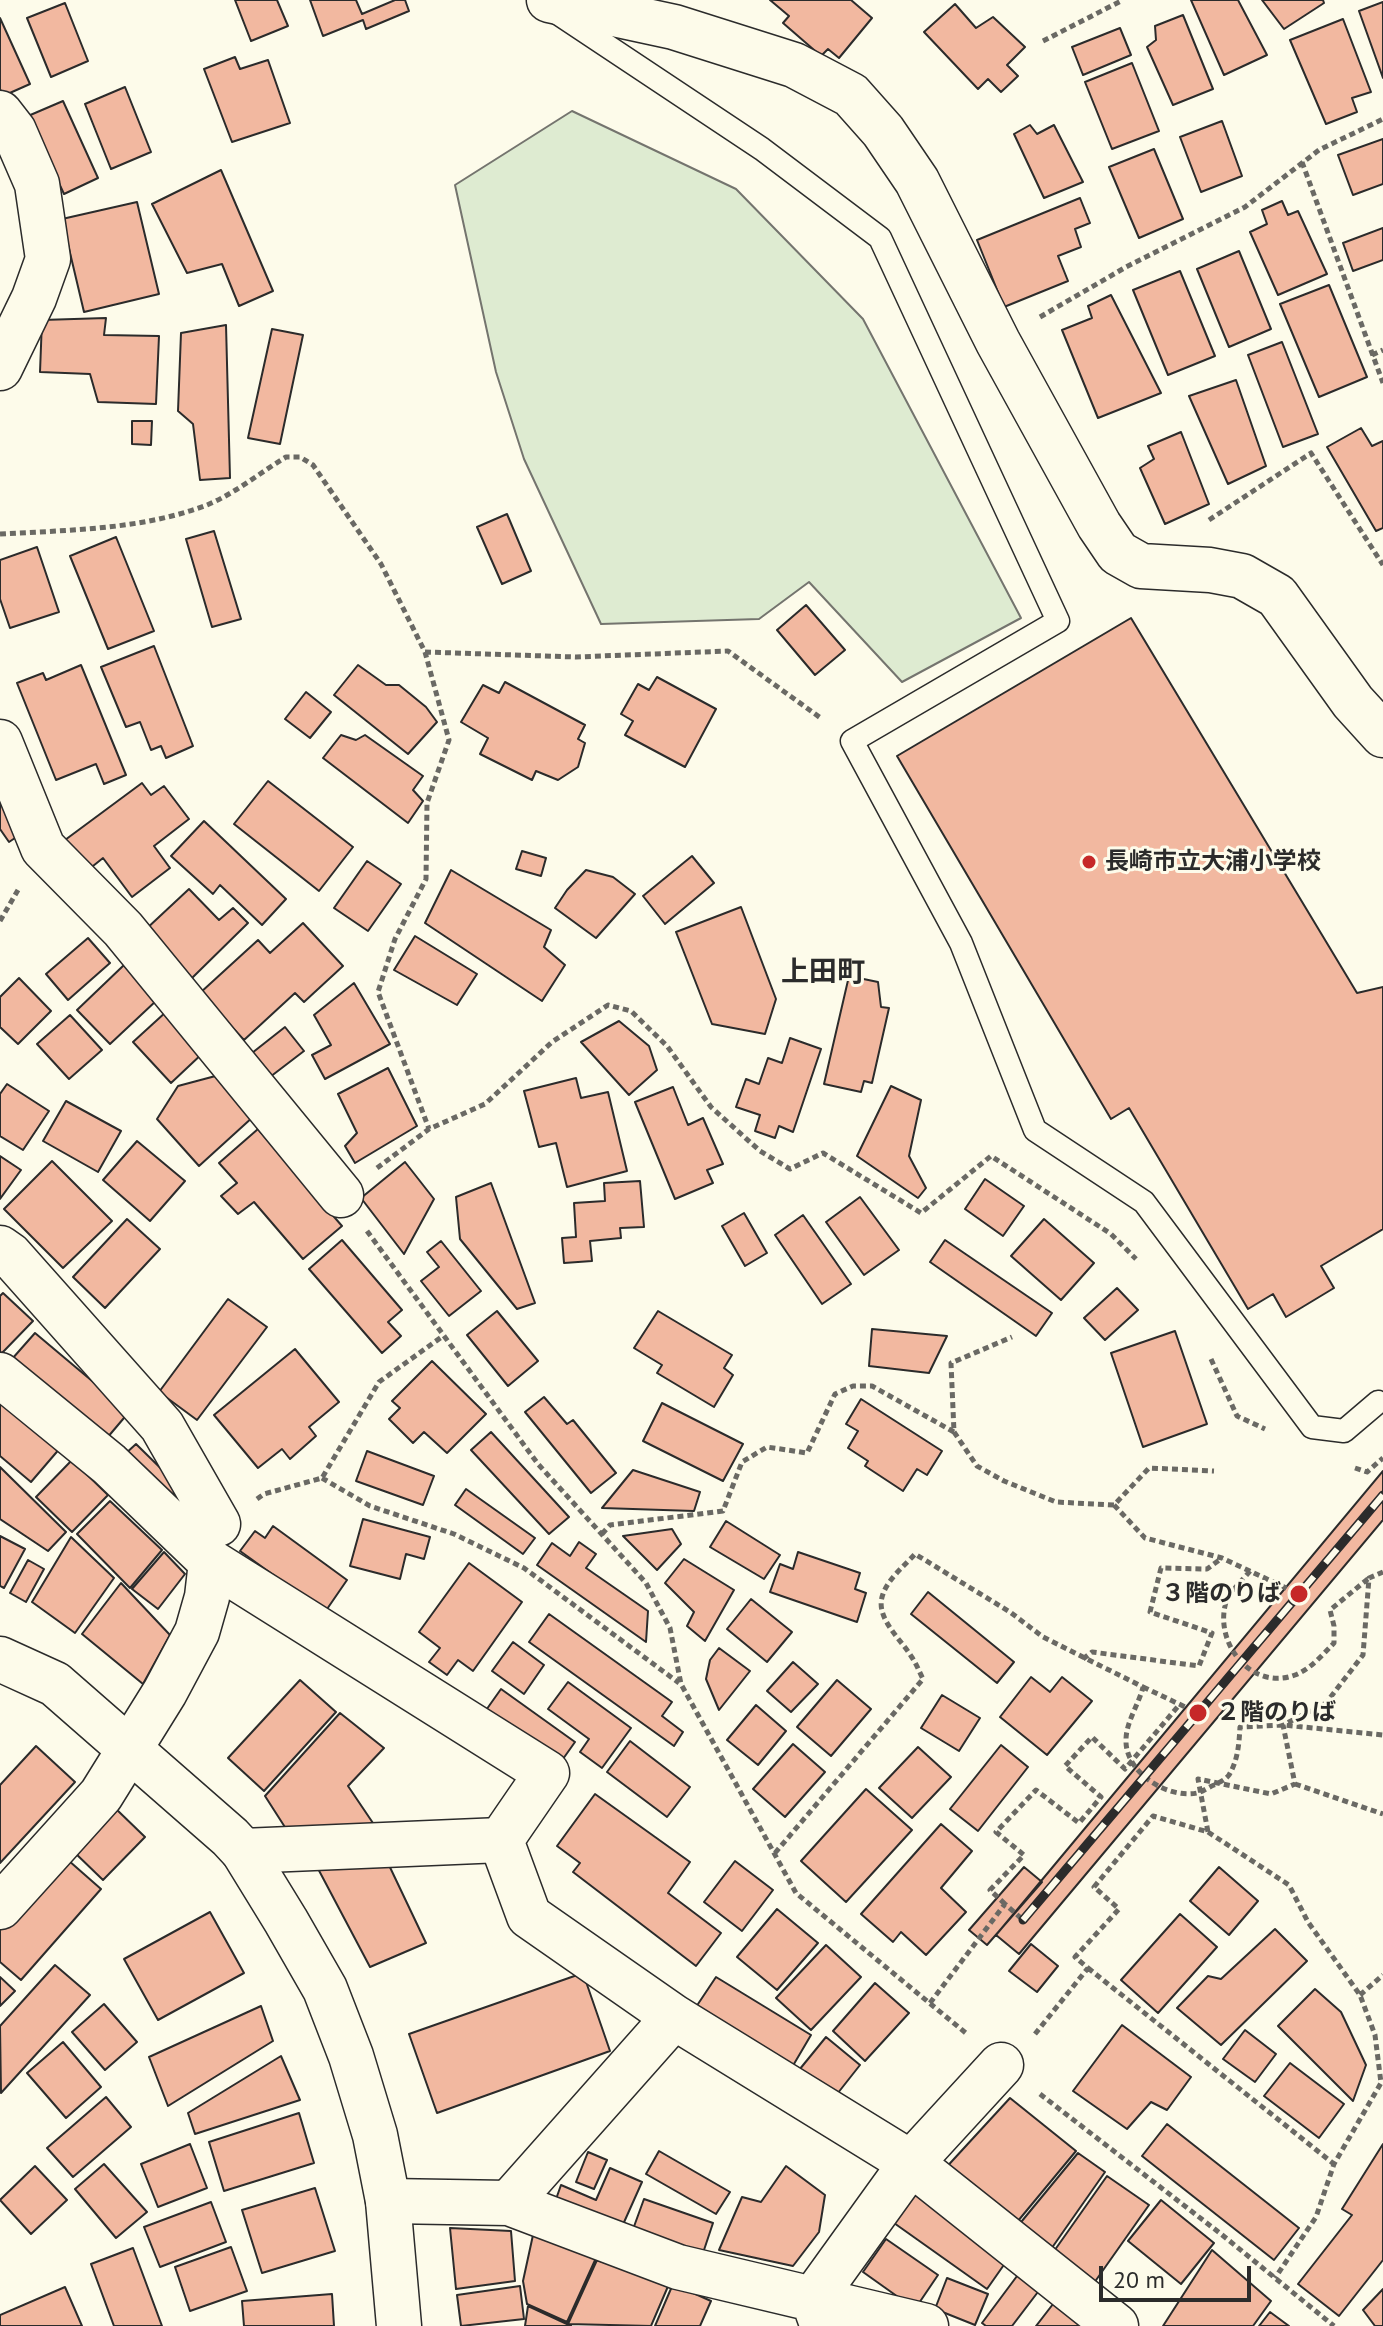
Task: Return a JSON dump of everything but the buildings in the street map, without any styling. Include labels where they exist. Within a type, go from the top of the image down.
[{"type":"street","points":[[549,0],[674,27],[794,65],[851,95],[883,131],[917,181],[998,342],[1099,525],[1118,553],[1141,566],[1210,570],[1242,576],[1277,596],[1353,702],[1383,735]]},
{"type":"street","points":[[0,113],[14,131],[37,184],[48,259],[34,298],[0,368]]},
{"type":"street","points":[[0,742],[43,848],[123,929],[341,1195]]},
{"type":"street","points":[[0,1248],[10,1255],[162,1426],[214,1543],[207,1597],[197,1632],[165,1692],[101,1795],[0,1907]]},
{"type":"street","points":[[0,1375],[109,1464],[214,1543],[547,1773],[501,1840]]},
{"type":"street","points":[[0,1659],[55,1684],[243,1851],[325,1989],[351,2056],[375,2135],[388,2201],[399,2326]]},
{"type":"street","points":[[243,1851],[501,1840]]},
{"type":"street","points":[[501,1840],[529,1916],[674,2017],[911,2163],[1116,2326]]},
{"type":"street","points":[[509,2203],[674,2017]]},
{"type":"street","points":[[818,2312],[911,2163],[1004,2067]]},
{"type":"street","points":[[388,2201],[509,2203],[678,2267],[818,2312],[926,2326]]},
{"type":"lane","points":[[538,0],[762,149],[880,238],[1058,621],[852,741],[961,943],[1035,1130],[1144,1202],[1312,1427],[1344,1431],[1378,1402]]},
{"type":"path","points":[[1043,41],[1123,0]]},
{"type":"path","points":[[998,342],[1126,267],[1245,207],[1319,150],[1383,119]]},
{"type":"path","points":[[1302,162],[1383,383]]},
{"type":"path","points":[[1372,355],[1383,350]]},
{"type":"path","points":[[1205,526],[1210,519],[1311,453],[1383,565]]},
{"type":"path","points":[[0,534],[158,520],[210,504],[286,457],[300,457],[313,465],[381,564],[425,652],[449,740],[427,803],[426,879],[395,939],[378,992],[429,1129]]},
{"type":"path","points":[[425,652],[576,657],[728,651],[852,741]]},
{"type":"path","points":[[991,1156],[921,1213],[823,1153],[790,1169],[760,1151],[711,1107],[667,1046],[631,1011],[608,1005],[552,1042],[485,1104],[429,1129],[341,1195],[538,1464],[646,1583],[670,1628],[681,1684],[796,1893],[1004,2067],[1334,2326]]},
{"type":"path","points":[[214,1543],[264,1494],[322,1478],[379,1382],[443,1336]]},
{"type":"path","points":[[954,1432],[951,1363],[1012,1337]]},
{"type":"path","points":[[602,1534],[610,1525],[723,1511],[742,1462],[767,1447],[807,1453],[835,1394],[853,1386],[872,1386],[954,1432],[977,1466],[1004,1481],[1056,1502],[1114,1505],[1145,1538],[1222,1558],[1299,1594]]},
{"type":"path","points":[[1350,1467],[1367,1472],[1383,1458]]},
{"type":"path","points":[[1114,1505],[1149,1468],[1214,1471]]},
{"type":"path","points":[[322,1478],[370,1506],[454,1534],[524,1568],[681,1684]]},
{"type":"path","points":[[775,1853],[923,1679],[881,1609],[883,1594],[890,1582],[915,1554],[1010,1612],[1043,1637],[1198,1713]]},
{"type":"path","points":[[1083,1659],[1092,1652],[1199,1666],[1212,1633],[1150,1612],[1161,1568],[1207,1569],[1222,1558]]},
{"type":"path","points":[[1250,1571],[1225,1603],[1223,1627],[1230,1647],[1243,1666],[1268,1677],[1295,1676],[1315,1662],[1334,1643],[1330,1610],[1369,1578],[1383,1572]]},
{"type":"path","points":[[1283,1725],[1326,1703],[1363,1655],[1369,1578]]},
{"type":"path","points":[[1143,1687],[1125,1742],[1133,1765],[1151,1782],[1170,1792],[1197,1793],[1227,1778],[1237,1756],[1240,1727],[1283,1725],[1383,1735]]},
{"type":"path","points":[[1023,1920],[990,1890],[1024,1855],[996,1832],[1036,1790],[1079,1823],[1101,1797],[1065,1766],[1092,1737],[1125,1769],[1180,1704]]},
{"type":"path","points":[[1283,1725],[1295,1784]]},
{"type":"path","points":[[1208,1832],[1198,1779],[1271,1794],[1295,1784],[1383,1814]]},
{"type":"path","points":[[1275,2278],[1316,2217],[1334,2164],[1382,2083],[1375,2035],[1360,1995],[1308,1922],[1289,1885],[1208,1832],[1153,1816],[1094,1887],[1119,1909],[1075,1957],[1334,2164]]},
{"type":"path","points":[[930,2003],[1005,1904]]},
{"type":"path","points":[[1004,2067],[1088,1968]]},
{"type":"path","points":[[1360,1995],[1383,1975]]},
{"type":"green space","points":[[572,111],[736,189],[863,319],[1021,618],[902,682],[809,582],[759,619],[601,624],[524,459],[496,372],[455,185]]},
{"type":"railway","points":[[1023,1920],[1383,1495]]},
{"type":"place","name":"長崎市立大浦小学校","points":[[1089,862]]},
{"type":"place","name":"３階のりば","points":[[1299,1594]]},
{"type":"place","name":"２階のりば","points":[[1198,1713]]},
{"type":"district","name":"上田町","points":[[823,973]]}]
